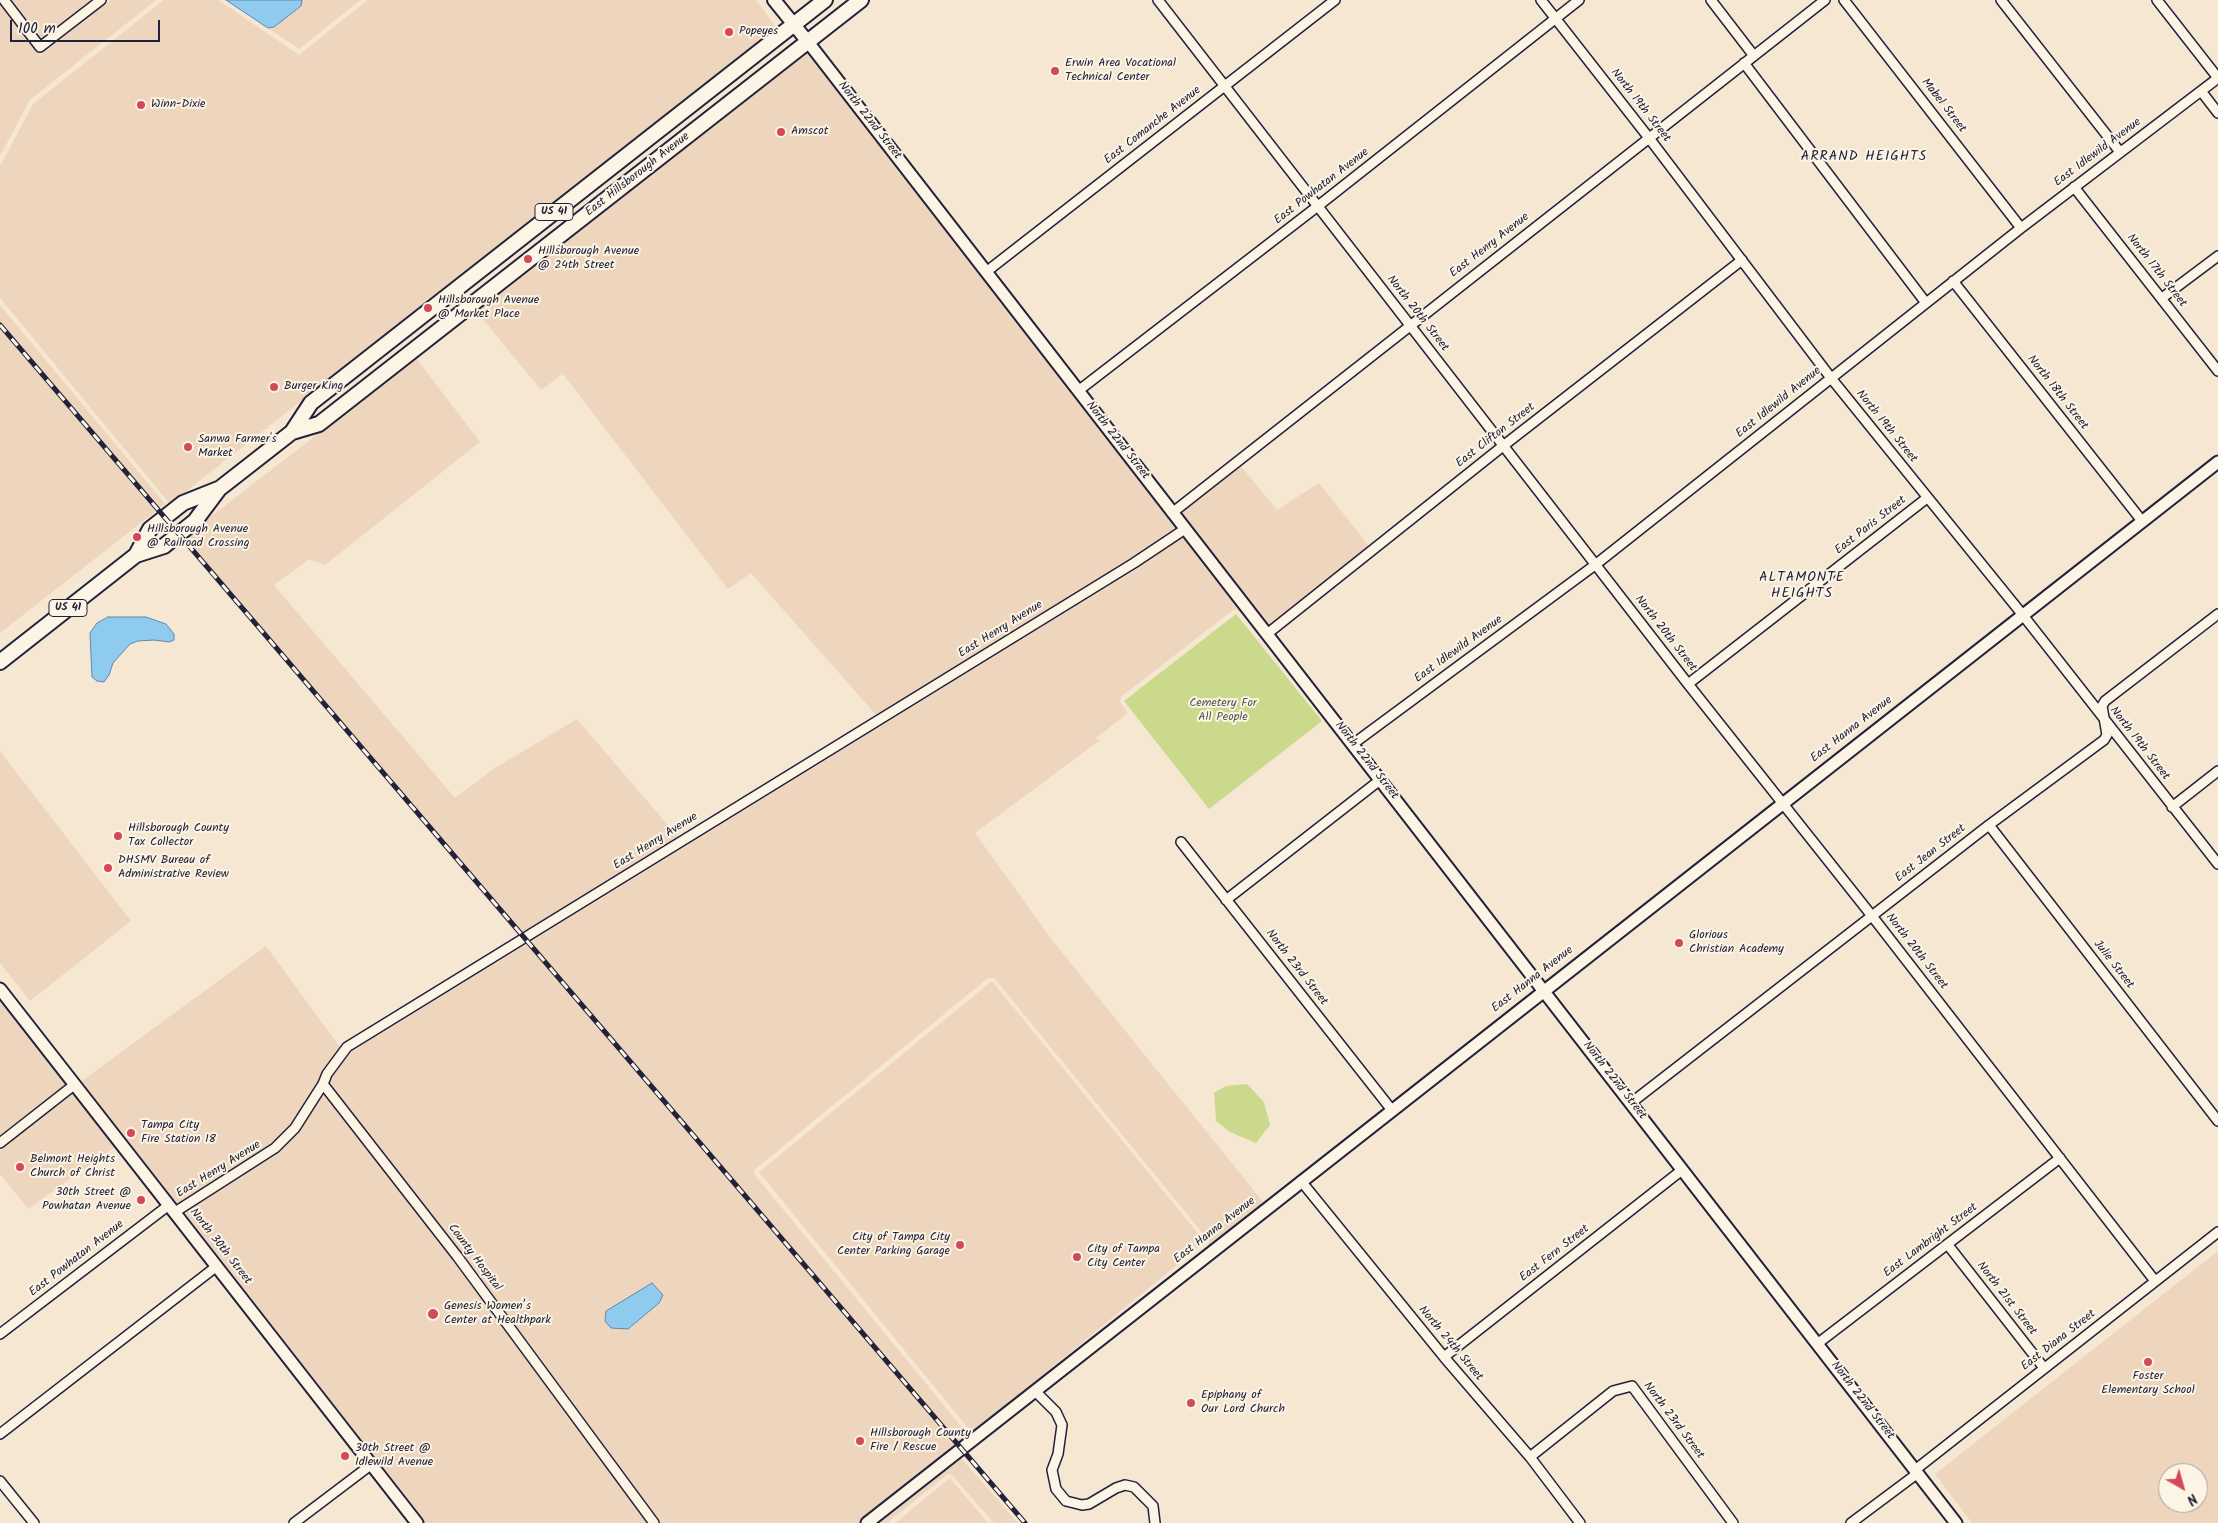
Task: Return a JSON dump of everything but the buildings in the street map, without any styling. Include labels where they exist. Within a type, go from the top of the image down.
[{"type":"main road","name":"North 22nd Street","points":[[774,0],[808,42]]},
{"type":"main road","name":"East Hillsborough Avenue","points":[[136,554],[164,546],[195,522],[219,489],[292,432],[311,404],[825,0]]},
{"type":"main road","name":"East Hillsborough Avenue","points":[[292,432],[320,424],[862,0]]},
{"type":"main road","name":"East Hillsborough Avenue","points":[[0,662],[136,554],[150,529],[183,503],[219,489]]},
{"type":"street","points":[[4,0],[40,47],[101,0]]},
{"type":"street","name":"North 20th Street","points":[[1158,0],[1595,565],[1872,916],[2156,1281]]},
{"type":"street","name":"East Comanche Avenue","points":[[986,272],[1335,0]]},
{"type":"street","name":"North 19th Street","points":[[1541,0],[1649,138],[1831,378],[2022,614],[2218,864]]},
{"type":"street","name":"East Powhatan Avenue","points":[[1078,392],[1579,0]]},
{"type":"street","points":[[1711,0],[1754,56]]},
{"type":"street","name":"East Henry Avenue","points":[[1172,513],[1825,0]]},
{"type":"street","name":"Mabel Street","points":[[1844,0],[2021,228]]},
{"type":"street","points":[[2001,0],[2120,152]]},
{"type":"street","points":[[2156,0],[2218,78]]},
{"type":"street","name":"North 22nd Street","points":[[808,42],[1956,1523]]},
{"type":"street","points":[[1744,63],[1926,303]]},
{"type":"street","name":"East Idlewild Avenue","points":[[1353,744],[1595,565],[1953,281],[2218,78]]},
{"type":"street","points":[[2201,91],[2218,113]]},
{"type":"street","name":"North 17th Street","points":[[2074,188],[2218,371]]},
{"type":"street","points":[[2162,298],[2218,256]]},
{"type":"street","name":"East Clifton Street","points":[[1267,634],[1503,446],[1742,260]]},
{"type":"street","name":"North 18th Street","points":[[1953,281],[2142,521]]},
{"type":"street","name":"East Hanna Avenue","points":[[867,1523],[1543,990],[2218,462]]},
{"type":"street","name":"East Paris Street","points":[[1688,684],[1927,498]]},
{"type":"street","name":"East Henry Avenue","points":[[172,1208],[275,1148],[296,1128],[323,1084],[327,1074],[347,1047],[1134,563],[1185,529]]},
{"type":"street","name":"East Jean Street","points":[[1630,1103],[1989,825],[2104,740],[2107,735],[2102,706],[2105,701],[2218,614]]},
{"type":"street","points":[[2172,807],[2218,771]]},
{"type":"street","points":[[1226,900],[1380,780]]},
{"type":"street","name":"Julie Street","points":[[1989,825],[2218,1121]]},
{"type":"street","name":"North 23rd Street","points":[[1181,842],[1391,1110]]},
{"type":"street","name":"North 30th Street","points":[[0,989],[417,1523]]},
{"type":"street","name":"County Hospital","points":[[323,1084],[458,1256],[654,1523]]},
{"type":"street","points":[[0,1143],[74,1085]]},
{"type":"street","name":"East Lambright Street","points":[[1817,1344],[2060,1158]]},
{"type":"street","name":"East Fern Street","points":[[1444,1357],[1682,1170]]},
{"type":"street","name":"North 24th Street","points":[[1301,1181],[1444,1357],[1530,1457],[1580,1523]]},
{"type":"street","name":"East Powhatan Avenue","points":[[0,1334],[172,1208]]},
{"type":"street","name":"East Diana Street","points":[[1851,1523],[2044,1368],[2218,1232]]},
{"type":"street","name":"North 21st Street","points":[[1948,1245],[2044,1368]]},
{"type":"street","points":[[0,1434],[217,1266]]},
{"type":"street","name":"North 23rd Street","points":[[1530,1457],[1613,1391],[1632,1386],[1733,1523]]},
{"type":"street","points":[[1035,1391],[1056,1412],[1062,1425],[1058,1454],[1052,1470],[1056,1489],[1066,1501],[1082,1505],[1089,1504],[1116,1488],[1134,1487],[1153,1506],[1155,1523]]},
{"type":"street","points":[[294,1523],[372,1464]]},
{"type":"street","points":[[0,1481],[34,1523]]},
{"type":"shaded area","points":[[10,0],[91,0],[41,39]]},
{"type":"shaded area","points":[[110,0],[156,0],[30,100],[0,156],[0,4],[40,55]]},
{"type":"shaded area","points":[[164,0],[218,0],[299,55],[368,0],[756,0],[776,27],[170,504],[0,298],[0,166],[33,104]]},
{"type":"shaded area","points":[[302,0],[360,0],[299,49],[268,28],[274,27],[301,6]]},
{"type":"shaded area","points":[[809,52],[1177,527],[1131,558],[876,715],[751,573],[728,589],[563,374],[541,390],[475,312]]},
{"type":"shaded area","points":[[0,305],[165,504],[0,633]]},
{"type":"shaded area","points":[[416,358],[480,442],[325,565],[309,559],[274,585],[455,798],[495,768],[577,719],[678,837],[518,936],[183,538]]},
{"type":"shaded area","points":[[1241,466],[1277,510],[1319,483],[1369,546],[1269,625],[1180,514]]},
{"type":"shaded area","points":[[1184,536],[1247,618],[1238,610],[1233,610],[1121,697],[1120,702],[1128,713],[1096,738],[1100,740],[975,833],[1052,940],[1264,1203],[1166,1280],[1208,1246],[1209,1241],[995,979],[988,978],[754,1170],[755,1175],[969,1436],[858,1523],[661,1523],[462,1253],[329,1083],[332,1077],[351,1052],[1138,568]]},
{"type":"shaded area","points":[[0,751],[131,921],[30,1001],[0,963]]},
{"type":"shaded area","points":[[266,946],[340,1047],[323,1070],[317,1084],[291,1124],[272,1144],[176,1205],[79,1083]]},
{"type":"shaded area","points":[[992,981],[1205,1242],[972,1433],[759,1172]]},
{"type":"shaded area","points":[[0,1000],[66,1083],[0,1136]]},
{"type":"shaded area","points":[[74,1093],[116,1146],[28,1209],[0,1174],[0,1151]]},
{"type":"shaded area","points":[[324,1093],[453,1259],[648,1523],[424,1523],[183,1214],[279,1153],[300,1131]]},
{"type":"shaded area","name":"Foster Elementary School","points":[[2218,1251],[2218,1523],[1972,1523],[1935,1474]]},
{"type":"shaded area","points":[[960,1457],[1018,1523],[994,1523],[951,1474],[948,1474],[887,1523],[877,1523]]},
{"type":"shaded area","points":[[950,1478],[988,1523],[895,1523]]},
{"type":"green space","name":"Cemetery For All People","points":[[1236,614],[1322,721],[1209,809],[1124,701]]},
{"type":"green space","points":[[1247,1084],[1264,1102],[1270,1125],[1256,1143],[1230,1132],[1216,1121],[1214,1093],[1226,1086]]},
{"type":"water","points":[[226,0],[302,0],[301,6],[274,27],[268,28]]},
{"type":"water","points":[[108,617],[146,617],[166,624],[174,634],[174,640],[169,642],[154,640],[138,641],[130,644],[113,663],[109,675],[104,682],[97,681],[92,677],[90,633],[97,623]]},
{"type":"water","points":[[652,1283],[663,1295],[659,1303],[628,1329],[611,1328],[605,1321],[606,1311]]},
{"type":"railway","points":[[0,325],[1025,1523]]},
{"type":"place","name":"Popeyes","points":[[729,32]]},
{"type":"place","name":"Erwin Area Vocational Technical Center","points":[[1055,71]]},
{"type":"place","name":"Winn-Dixie","points":[[141,105]]},
{"type":"place","name":"Amscot","points":[[781,132]]},
{"type":"place","name":"Hillsborough Avenue @ 24th Street","points":[[528,259]]},
{"type":"place","name":"Hillsborough Avenue @ Market Place","points":[[428,308]]},
{"type":"place","name":"Burger King","points":[[274,387]]},
{"type":"place","name":"Sanwa Farmer's Market","points":[[188,447]]},
{"type":"place","name":"Hillsborough Avenue @ Railroad Crossing","points":[[137,537]]},
{"type":"place","name":"Hillsborough County Tax Collector","points":[[118,836]]},
{"type":"place","name":"DHSMV Bureau of Administrative Review","points":[[108,868]]},
{"type":"place","name":"Glorious Christian Academy","points":[[1679,943]]},
{"type":"place","name":"Tampa City Fire Station 18","points":[[131,1133]]},
{"type":"place","name":"Belmont Heights Church of Christ","points":[[20,1167]]},
{"type":"place","name":"30th Street @ Powhatan Avenue","points":[[141,1200]]},
{"type":"place","name":"City of Tampa City Center Parking Garage","points":[[960,1245]]},
{"type":"place","name":"City of Tampa City Center","points":[[1077,1257]]},
{"type":"place","name":"Genesis Women’s Center at Healthpark","points":[[433,1314]]},
{"type":"place","name":"Foster Elementary School","points":[[2148,1362]]},
{"type":"place","name":"Epiphany of Our Lord Church","points":[[1191,1403]]},
{"type":"place","name":"Hillsborough County Fire / Rescue","points":[[860,1441]]},
{"type":"place","name":"30th Street @ Idlewild Avenue","points":[[345,1456]]},
{"type":"district","name":"ARRAND HEIGHTS","points":[[1864,158]]},
{"type":"district","name":"ALTAMONTE HEIGHTS","points":[[1802,588]]}]
